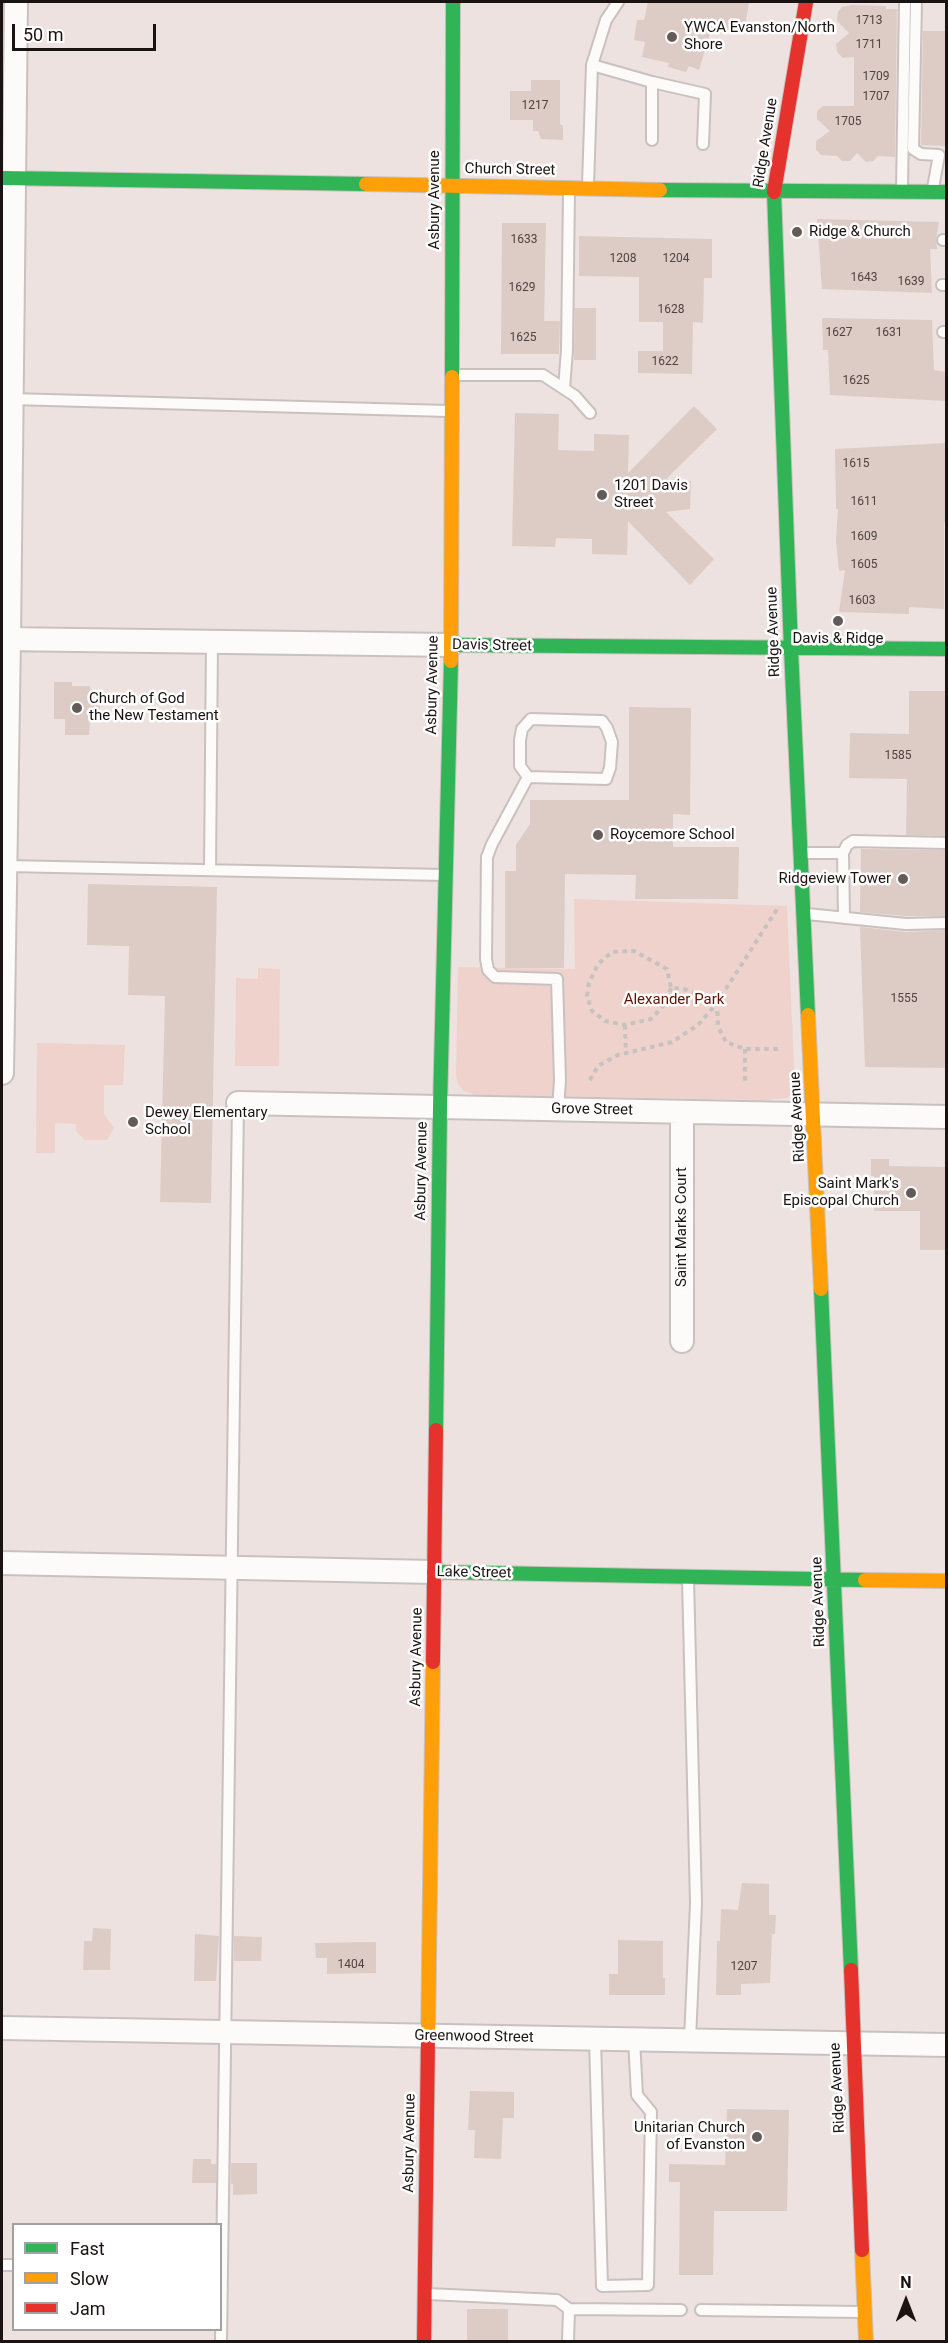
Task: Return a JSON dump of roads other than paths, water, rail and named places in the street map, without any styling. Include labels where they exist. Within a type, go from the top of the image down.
[{"type":"main road","name":"Asbury Avenue","points":[[424,2342],[440,1107],[451,645],[453,2]]},
{"type":"main road","name":"Ridge Avenue","points":[[806,2],[774,191],[791,649],[835,1579],[852,2043],[866,2342]]},
{"type":"main road","name":"Church Street","points":[[7,178],[946,192]]},
{"type":"main road","name":"Davis Street","points":[[451,645],[946,649]]},
{"type":"main road","name":"Lake Street","points":[[434,1572],[946,1581]]},
{"type":"street","points":[[2,1072],[3,902],[6,866],[5,639],[11,399],[7,178],[16,2]]},
{"type":"street","name":"Davis Street","points":[[5,639],[451,645]]},
{"type":"street","name":"Grove Street","points":[[238,1103],[946,1117]]},
{"type":"street","name":"Saint Marks Court","points":[[682,1112],[682,1341]]},
{"type":"street","name":"Lake Street","points":[[2,1563],[434,1572]]},
{"type":"street","name":"Greenwood Street","points":[[2,2028],[946,2045]]},
{"type":"lane","points":[[588,188],[592,65],[606,20],[618,2]]},
{"type":"lane","points":[[902,192],[904,2]]},
{"type":"lane","points":[[916,2],[913,149],[921,154],[939,155],[932,192]]},
{"type":"lane","points":[[592,65],[705,94],[703,144]]},
{"type":"lane","points":[[652,82],[652,140]]},
{"type":"lane","points":[[564,389],[567,350],[569,188]]},
{"type":"lane","points":[[452,375],[543,375],[575,396],[590,414]]},
{"type":"lane","points":[[11,399],[451,411]]},
{"type":"lane","points":[[210,870],[212,642]]},
{"type":"lane","points":[[531,719],[602,721],[607,728],[612,742],[612,756],[606,779],[528,777],[520,766],[520,740],[522,729],[531,719]]},
{"type":"lane","points":[[528,777],[487,857],[486,959],[488,970],[495,977],[557,979],[560,1080],[558,1110]]},
{"type":"lane","points":[[844,918],[843,853],[847,845],[853,842],[946,843]]},
{"type":"lane","points":[[801,853],[843,853]]},
{"type":"lane","points":[[6,866],[446,875]]},
{"type":"lane","points":[[804,914],[906,924],[946,923]]},
{"type":"lane","points":[[222,2223],[238,1103]]},
{"type":"lane","points":[[688,1576],[696,1903],[690,2040]]},
{"type":"lane","points":[[595,2039],[602,2286],[648,2285],[651,2112],[637,2095],[634,2039]]},
{"type":"lane","points":[[425,2294],[557,2300],[569,2309],[681,2310]]},
{"type":"lane","points":[[568,2342],[569,2309]]},
{"type":"lane","points":[[700,2310],[864,2312]]},
{"type":"place","name":"YWCA Evanston/North Shore","points":[[672,37]]},
{"type":"place","name":"Ridge & Church","points":[[797,232]]},
{"type":"place","name":"1201 Davis Street","points":[[602,495]]},
{"type":"place","name":"Davis & Ridge","points":[[838,621]]},
{"type":"place","name":"Church of God the New Testament","points":[[77,708]]},
{"type":"place","name":"Roycemore School","points":[[598,835]]},
{"type":"place","name":"Ridgeview Tower","points":[[903,879]]},
{"type":"place","name":"Dewey Elementary School","points":[[133,1122]]},
{"type":"place","name":"Saint Mark's Episcopal Church","points":[[911,1193]]},
{"type":"place","name":"Unitarian Church of Evanston","points":[[757,2137]]},
{"type":"park label","name":"Alexander Park","points":[[674,1000]]}]
